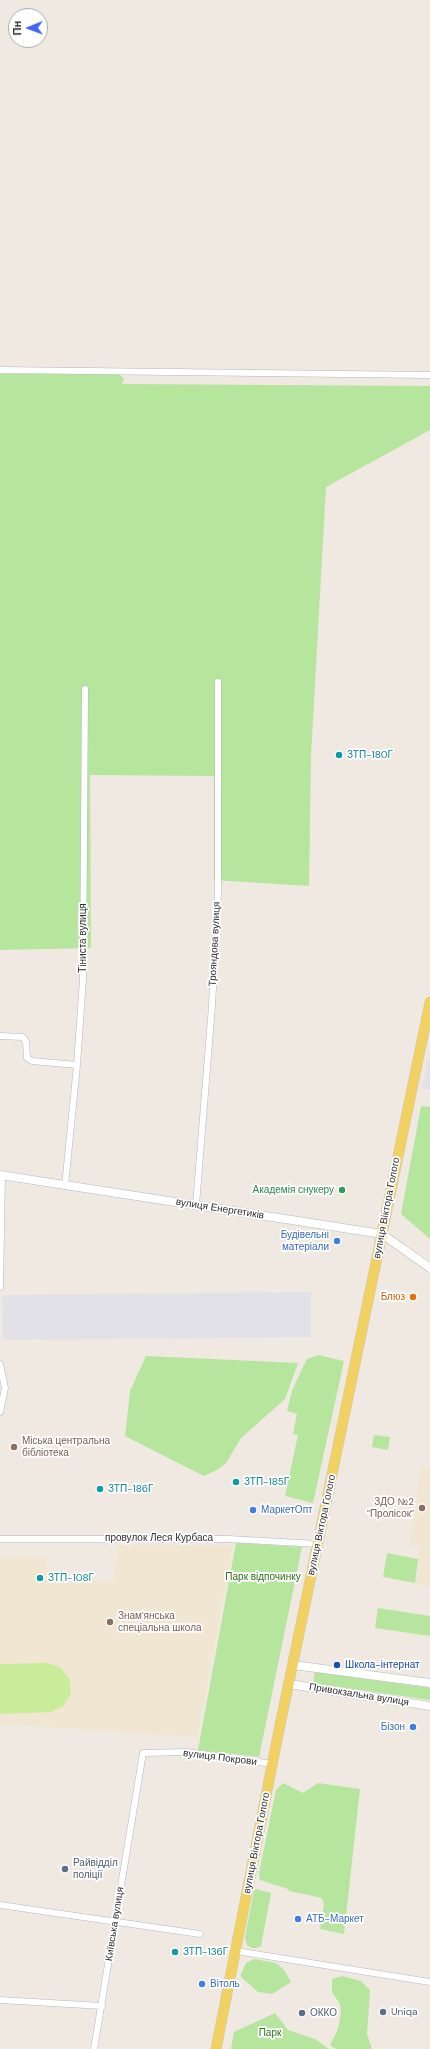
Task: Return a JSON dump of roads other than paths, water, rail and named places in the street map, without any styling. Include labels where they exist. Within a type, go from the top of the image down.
[{"type":"main road","name":"вулиця Віктора Голого","points":[[216,2049],[293,1664],[430,1002]]},
{"type":"street","points":[[0,370],[430,375]]},
{"type":"street","name":"Трояндова вулиця","points":[[196,1205],[212,1006],[218,892],[218,682]]},
{"type":"street","name":"Тіниста вулиця","points":[[65,1186],[77,1065],[83,978],[85,689]]},
{"type":"street","points":[[0,1036],[23,1037],[26,1042],[27,1058],[32,1062],[77,1065]]},
{"type":"street","points":[[0,1286],[1,1175]]},
{"type":"street","name":"вулиця Енергетиків","points":[[1,1175],[382,1234],[430,1268]]},
{"type":"street","points":[[0,1364],[5,1388],[0,1412]]},
{"type":"street","name":"провулок Леся Курбаса","points":[[0,1538],[228,1539],[318,1544]]},
{"type":"street","name":"Привокзальна вулиця","points":[[293,1664],[430,1683]]},
{"type":"street","name":"Привокзальна вулиця","points":[[289,1684],[430,1706]]},
{"type":"street","name":"вулиця Покрови","points":[[144,1752],[186,1752],[273,1764]]},
{"type":"street","name":"Київська вулиця","points":[[94,2049],[144,1752]]},
{"type":"street","points":[[0,1905],[200,1934]]},
{"type":"street","points":[[236,1951],[430,1982]]},
{"type":"street","points":[[0,2000],[102,2006]]},
{"type":"place","name":"ЗТП-180Г","points":[[339,755]]},
{"type":"place","name":"Академія снукеру","points":[[342,1190]]},
{"type":"place","name":"Будівельні матеріали","points":[[337,1241]]},
{"type":"place","name":"Блюз","points":[[413,1297]]},
{"type":"place","name":"Міська центральна бібліотека","points":[[14,1447]]},
{"type":"place","name":"ЗТП-185Г","points":[[236,1482]]},
{"type":"place","name":"ЗТП-186Г","points":[[100,1489]]},
{"type":"place","name":"ЗДО №2 \"Пролісок\"","points":[[422,1508]]},
{"type":"place","name":"МаркетОпт","points":[[253,1510]]},
{"type":"place","name":"ЗТП-108Г","points":[[40,1578]]},
{"type":"place","name":"Знам'янська спеціальна школа","points":[[110,1622]]},
{"type":"place","name":"Школа-інтернат","points":[[337,1665]]},
{"type":"place","name":"Бізон","points":[[413,1727]]},
{"type":"place","name":"Райвідділ поліції","points":[[65,1869]]},
{"type":"place","name":"АТБ-Маркет","points":[[298,1919]]},
{"type":"place","name":"ЗТП-136Г","points":[[175,1952]]},
{"type":"place","name":"Вітоль","points":[[202,1984]]},
{"type":"place","name":"Uniqa","points":[[383,2012]]},
{"type":"place","name":"ОККО","points":[[302,2013]]},
{"type":"park label","name":"Парк відпочинку","points":[[263,1577]]},
{"type":"park label","name":"Парк","points":[[270,2033]]}]
